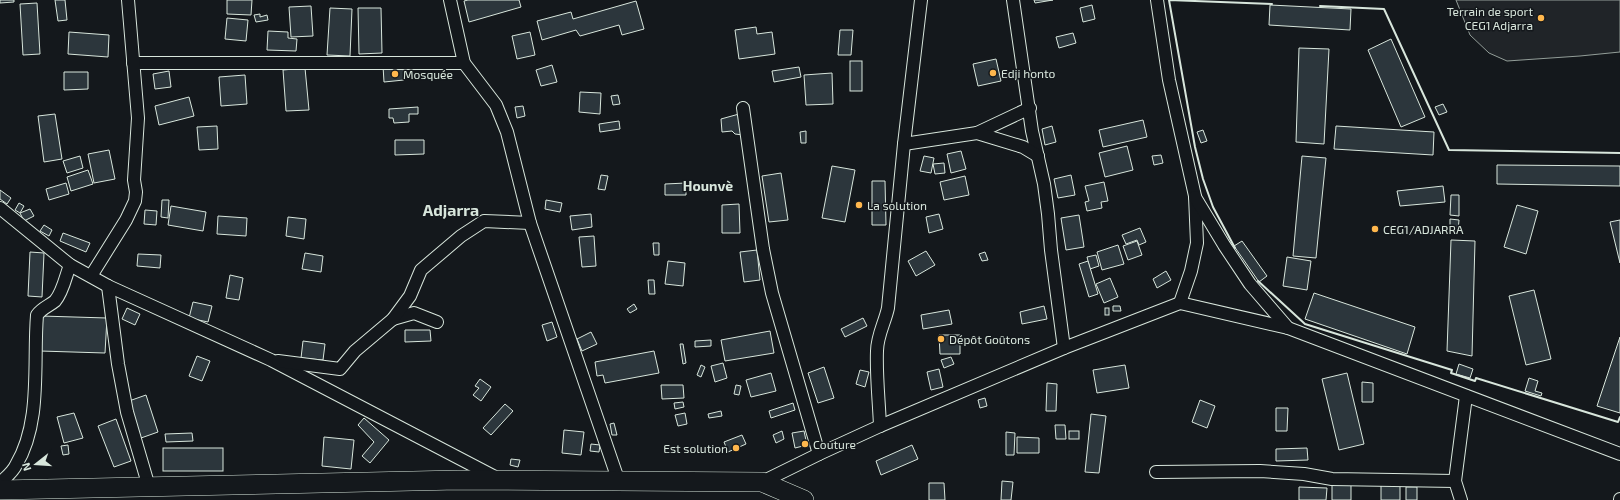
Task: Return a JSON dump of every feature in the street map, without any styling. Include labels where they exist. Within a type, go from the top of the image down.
[{"type":"main road","points":[[0,490],[500,480],[762,482],[804,500]]},
{"type":"street","points":[[91,276],[126,220],[135,201],[136,192],[134,180],[138,118],[128,0]]},
{"type":"street","points":[[450,0],[464,62],[496,105],[507,132],[530,223],[619,482]]},
{"type":"street","points":[[880,426],[877,350],[879,336],[884,326],[888,308],[904,144],[921,0]]},
{"type":"street","points":[[1013,0],[1030,108],[1032,131],[1048,214],[1051,250],[1064,348]]},
{"type":"street","points":[[1157,0],[1169,80],[1195,196],[1196,244],[1191,271],[1180,303]]},
{"type":"street","points":[[133,63],[464,62]]},
{"type":"street","points":[[743,108],[763,249],[772,293],[819,454]]},
{"type":"street","points":[[904,144],[977,133],[1030,108]]},
{"type":"street","points":[[977,133],[1023,147],[1038,156]]},
{"type":"street","points":[[1195,196],[1250,284],[1288,328]]},
{"type":"street","points":[[0,208],[70,264],[108,286],[271,360],[500,480]]},
{"type":"street","points":[[271,360],[340,369],[355,351],[393,320],[410,296],[421,270],[461,236],[484,221],[530,223]]},
{"type":"street","points":[[0,483],[16,466],[27,443],[33,417],[37,315],[58,297],[70,264]]},
{"type":"street","points":[[108,286],[118,364],[127,412],[149,487]]},
{"type":"street","points":[[762,482],[880,426],[1064,348],[1180,303],[1288,328],[1620,454]]},
{"type":"street","points":[[393,320],[414,313],[437,322]]},
{"type":"street","points":[[1462,500],[1455,482],[1466,396]]},
{"type":"street","points":[[1156,472],[1260,471],[1304,474],[1332,479],[1455,482]]},
{"type":"shaded area","name":"Terrain de sport CEG1 Adjarra","points":[[1456,0],[1620,0],[1620,52],[1507,61],[1489,53],[1470,35]]},
{"type":"building","points":[[0,0],[14,0],[14,2],[0,3]]},
{"type":"building","points":[[55,0],[65,0],[67,20],[58,21]]},
{"type":"building","points":[[227,0],[252,0],[251,15],[227,14]]},
{"type":"building","points":[[519,0],[521,7],[469,22],[464,1]]},
{"type":"building","points":[[1034,0],[1053,0],[1035,3]]},
{"type":"building","points":[[636,1],[644,29],[622,35],[619,25],[580,36],[576,30],[542,40],[537,21],[571,12],[573,19]]},
{"type":"building","points":[[37,3],[40,54],[23,55],[20,4]]},
{"type":"building","points":[[1092,5],[1095,19],[1083,22],[1080,8]]},
{"type":"building","points":[[1270,5],[1351,9],[1350,30],[1269,25]]},
{"type":"building","points":[[311,6],[313,36],[291,37],[289,7]]},
{"type":"building","points":[[330,8],[352,9],[350,56],[327,55]]},
{"type":"building","points":[[358,8],[381,8],[382,53],[359,54]]},
{"type":"building","points":[[260,14],[260,17],[267,15],[268,20],[256,22],[254,15]]},
{"type":"building","points":[[227,18],[248,20],[246,41],[225,39]]},
{"type":"building","points":[[756,27],[757,34],[772,32],[775,54],[739,59],[735,30]]},
{"type":"building","points":[[840,30],[853,30],[851,55],[838,55]]},
{"type":"building","points":[[268,31],[288,32],[288,38],[297,39],[296,51],[267,50]]},
{"type":"building","points":[[69,32],[109,35],[108,57],[68,54]]},
{"type":"building","points":[[530,32],[535,55],[517,59],[512,36]]},
{"type":"building","points":[[1073,33],[1076,43],[1059,48],[1056,37]]},
{"type":"building","points":[[1391,39],[1425,117],[1401,127],[1368,50]]},
{"type":"building","points":[[1299,48],[1329,49],[1324,144],[1296,142]]},
{"type":"building","points":[[996,59],[1001,81],[978,86],[973,64]]},
{"type":"building","points":[[850,61],[862,61],[862,91],[850,91]]},
{"type":"building","points":[[403,64],[404,80],[384,82],[383,66]]},
{"type":"building","points":[[552,65],[557,82],[541,86],[536,70]]},
{"type":"building","points":[[799,67],[801,77],[774,82],[772,71]]},
{"type":"building","points":[[305,68],[309,110],[286,111],[283,70]]},
{"type":"building","points":[[169,71],[171,87],[155,89],[153,74]]},
{"type":"building","points":[[64,72],[88,72],[88,89],[64,90]]},
{"type":"building","points":[[832,73],[833,104],[806,105],[804,75]]},
{"type":"building","points":[[245,75],[247,104],[221,106],[219,77]]},
{"type":"building","points":[[580,92],[601,93],[600,114],[579,112]]},
{"type":"building","points":[[618,95],[620,104],[613,105],[611,96]]},
{"type":"building","points":[[189,97],[194,116],[159,125],[155,106]]},
{"type":"building","points":[[1443,104],[1447,112],[1439,115],[1435,107]]},
{"type":"building","points":[[523,106],[525,116],[517,118],[515,107]]},
{"type":"building","points":[[418,107],[418,114],[409,114],[409,122],[394,123],[393,118],[389,118],[389,109]]},
{"type":"building","points":[[55,114],[62,159],[44,162],[38,116]]},
{"type":"building","points":[[739,114],[743,135],[735,134],[732,131],[722,132],[721,119]]},
{"type":"building","points":[[1143,120],[1147,137],[1103,147],[1099,130]]},
{"type":"building","points":[[619,121],[620,129],[600,132],[599,124]]},
{"type":"building","points":[[217,126],[218,149],[199,150],[197,127]]},
{"type":"building","points":[[1052,126],[1056,142],[1045,145],[1042,129]]},
{"type":"building","points":[[1336,126],[1434,132],[1433,155],[1334,149]]},
{"type":"building","points":[[1203,130],[1207,141],[1201,143],[1197,132]]},
{"type":"building","points":[[806,131],[806,143],[801,143],[800,132]]},
{"type":"building","points":[[395,140],[424,140],[424,154],[395,155]]},
{"type":"building","points":[[1127,146],[1133,170],[1105,177],[1099,153]]},
{"type":"building","points":[[109,150],[115,179],[94,183],[88,154]]},
{"type":"building","points":[[961,151],[966,169],[951,173],[947,154]]},
{"type":"building","points":[[1161,155],[1163,163],[1154,165],[1152,156]]},
{"type":"building","points":[[80,156],[83,168],[67,173],[63,161]]},
{"type":"building","points":[[924,156],[934,158],[931,173],[920,171]]},
{"type":"building","points":[[1302,156],[1326,158],[1316,258],[1293,256]]},
{"type":"building","points":[[944,163],[945,173],[935,174],[933,164]]},
{"type":"building","points":[[1497,165],[1620,166],[1620,186],[1497,184]]},
{"type":"building","points":[[832,166],[855,170],[845,222],[822,218]]},
{"type":"building","points":[[88,170],[93,184],[71,191],[67,177]]},
{"type":"building","points":[[781,173],[788,220],[769,222],[762,176]]},
{"type":"building","points":[[601,175],[608,176],[605,190],[598,189]]},
{"type":"building","points":[[1071,175],[1075,195],[1058,198],[1054,179]]},
{"type":"building","points":[[965,176],[969,195],[944,200],[940,182]]},
{"type":"building","points":[[872,181],[885,181],[886,225],[872,225]]},
{"type":"building","points":[[1104,182],[1108,201],[1101,202],[1102,208],[1087,211],[1085,202],[1089,201],[1085,186]]},
{"type":"building","points":[[66,183],[69,194],[49,200],[46,189]]},
{"type":"building","points":[[686,183],[686,195],[665,195],[665,184]]},
{"type":"building","points":[[1443,186],[1445,202],[1400,206],[1397,191]]},
{"type":"building","points":[[0,190],[11,198],[7,204],[0,199]]},
{"type":"building","points":[[1451,195],[1459,195],[1459,216],[1450,215]]},
{"type":"building","points":[[162,200],[169,200],[168,218],[161,217]]},
{"type":"building","points":[[546,200],[562,203],[560,212],[545,209]]},
{"type":"building","points":[[19,203],[24,206],[20,213],[15,210]]},
{"type":"building","points":[[739,204],[740,233],[722,233],[722,205]]},
{"type":"building","points":[[1517,205],[1538,211],[1526,254],[1504,247]]},
{"type":"building","points":[[171,206],[206,212],[203,231],[168,225]]},
{"type":"building","points":[[30,209],[34,216],[24,221],[20,213]]},
{"type":"building","points":[[145,210],[157,211],[156,225],[144,224]]},
{"type":"building","points":[[591,214],[592,227],[572,230],[570,216]]},
{"type":"building","points":[[939,214],[943,229],[929,233],[926,217]]},
{"type":"building","points":[[1079,215],[1084,247],[1066,250],[1061,218]]},
{"type":"building","points":[[218,216],[247,218],[246,236],[217,234]]},
{"type":"building","points":[[288,217],[306,219],[304,239],[286,236]]},
{"type":"building","points":[[1450,219],[1459,220],[1458,231],[1450,230]]},
{"type":"building","points":[[1620,220],[1620,263],[1610,222]]},
{"type":"building","points":[[44,225],[52,230],[49,236],[40,231]]},
{"type":"building","points":[[1140,228],[1146,242],[1139,245],[1137,240],[1126,244],[1122,235]]},
{"type":"building","points":[[63,233],[90,243],[86,252],[60,241]]},
{"type":"building","points":[[594,236],[596,266],[582,267],[579,237]]},
{"type":"building","points":[[1451,240],[1475,241],[1472,356],[1447,351]]},
{"type":"building","points":[[1137,241],[1142,255],[1128,260],[1123,246]]},
{"type":"building","points":[[1242,241],[1267,276],[1259,282],[1234,246]]},
{"type":"building","points":[[653,243],[659,243],[659,255],[654,255]]},
{"type":"building","points":[[1118,245],[1124,264],[1102,270],[1097,252]]},
{"type":"building","points":[[757,250],[760,280],[744,282],[740,252]]},
{"type":"building","points":[[926,251],[935,265],[916,276],[908,261]]},
{"type":"building","points":[[30,252],[44,253],[42,297],[28,296]]},
{"type":"building","points":[[985,252],[988,260],[982,261],[979,254]]},
{"type":"building","points":[[305,253],[323,256],[321,272],[302,269]]},
{"type":"building","points":[[138,254],[161,255],[160,268],[137,266]]},
{"type":"building","points":[[1096,255],[1099,266],[1090,269],[1087,257]]},
{"type":"building","points":[[1287,257],[1311,261],[1307,290],[1283,286]]},
{"type":"building","points":[[668,261],[685,263],[683,286],[665,284]]},
{"type":"building","points":[[1088,261],[1098,294],[1089,297],[1079,264]]},
{"type":"building","points":[[1166,271],[1171,280],[1157,288],[1153,279]]},
{"type":"building","points":[[230,275],[243,278],[239,300],[226,298]]},
{"type":"building","points":[[1110,278],[1118,297],[1104,303],[1096,284]]},
{"type":"building","points":[[648,280],[654,280],[655,294],[649,294]]},
{"type":"building","points":[[1534,290],[1551,359],[1526,365],[1509,296]]},
{"type":"building","points":[[1314,293],[1415,327],[1407,354],[1305,319]]},
{"type":"building","points":[[193,302],[212,306],[208,322],[189,318]]},
{"type":"building","points":[[634,304],[637,309],[630,313],[627,309]]},
{"type":"building","points":[[1044,306],[1047,319],[1022,324],[1020,312]]},
{"type":"building","points":[[1113,306],[1120,306],[1121,311],[1113,311]]},
{"type":"building","points":[[127,308],[140,314],[135,325],[122,319]]},
{"type":"building","points":[[1105,308],[1109,308],[1109,315],[1105,315]]},
{"type":"building","points":[[949,310],[952,324],[923,329],[921,315]]},
{"type":"building","points":[[41,316],[107,318],[105,353],[40,351]]},
{"type":"building","points":[[863,318],[867,326],[845,337],[841,329]]},
{"type":"building","points":[[552,322],[557,337],[547,341],[542,325]]},
{"type":"building","points":[[405,330],[430,330],[431,341],[405,342]]},
{"type":"building","points":[[770,331],[774,353],[725,361],[721,340]]},
{"type":"building","points":[[591,332],[597,344],[582,351],[577,339]]},
{"type":"building","points":[[939,335],[960,335],[960,354],[940,354]]},
{"type":"building","points":[[1620,337],[1620,413],[1597,406]]},
{"type":"building","points":[[711,340],[711,346],[695,347],[695,341]]},
{"type":"building","points":[[303,341],[325,344],[323,360],[301,358]]},
{"type":"building","points":[[680,344],[683,344],[686,363],[683,364]]},
{"type":"building","points":[[654,351],[659,373],[605,383],[603,375],[597,376],[595,362]]},
{"type":"building","points":[[197,356],[210,361],[202,381],[189,376]]},
{"type":"building","points":[[951,357],[954,364],[944,368],[941,360]]},
{"type":"building","points":[[723,363],[727,378],[715,382],[711,366]]},
{"type":"building","points":[[1459,364],[1473,369],[1470,378],[1456,374]]},
{"type":"building","points":[[701,365],[705,367],[701,377],[697,375]]},
{"type":"building","points":[[1125,365],[1129,388],[1097,393],[1093,370]]},
{"type":"building","points":[[824,367],[834,398],[818,403],[808,373]]},
{"type":"building","points":[[939,369],[943,387],[931,390],[927,372]]},
{"type":"building","points":[[860,370],[869,372],[865,387],[856,384]]},
{"type":"building","points":[[771,373],[776,391],[751,397],[746,380]]},
{"type":"building","points":[[1347,373],[1364,444],[1339,450],[1322,379]]},
{"type":"building","points":[[1529,378],[1538,381],[1535,391],[1542,393],[1541,396],[1525,391]]},
{"type":"building","points":[[480,379],[491,387],[481,401],[473,395],[479,388],[475,386]]},
{"type":"building","points":[[1362,382],[1373,383],[1373,402],[1362,402]]},
{"type":"building","points":[[1047,383],[1057,384],[1056,411],[1046,411]]},
{"type":"building","points":[[661,385],[683,385],[684,398],[662,399]]},
{"type":"building","points":[[736,385],[741,386],[739,395],[734,394]]},
{"type":"building","points":[[146,395],[158,432],[141,438],[129,401]]},
{"type":"building","points":[[985,398],[987,406],[980,408],[978,400]]},
{"type":"building","points":[[1200,400],[1215,406],[1207,428],[1192,422]]},
{"type":"building","points":[[683,402],[684,407],[675,409],[674,403]]},
{"type":"building","points":[[793,403],[795,410],[771,418],[769,411]]},
{"type":"building","points":[[505,404],[513,411],[491,435],[483,428]]},
{"type":"building","points":[[1276,408],[1288,408],[1287,431],[1276,431]]},
{"type":"building","points":[[721,411],[722,416],[709,418],[708,414]]},
{"type":"building","points":[[74,413],[83,438],[64,443],[57,417]]},
{"type":"building","points":[[685,413],[687,424],[678,426],[675,415]]},
{"type":"building","points":[[1091,414],[1106,416],[1099,473],[1085,472]]},
{"type":"building","points":[[364,418],[389,440],[370,463],[362,456],[374,442],[358,425]]},
{"type":"building","points":[[116,419],[131,461],[114,467],[98,426]]},
{"type":"building","points":[[614,423],[617,435],[612,435],[610,424]]},
{"type":"building","points":[[1055,425],[1065,425],[1066,439],[1056,439]]},
{"type":"building","points":[[564,430],[584,432],[581,455],[562,453]]},
{"type":"building","points":[[782,431],[784,439],[776,443],[773,435]]},
{"type":"building","points":[[804,431],[807,445],[795,448],[792,433]]},
{"type":"building","points":[[1069,431],[1079,431],[1079,439],[1069,439]]},
{"type":"building","points":[[1006,432],[1015,433],[1014,455],[1006,455]]},
{"type":"building","points":[[192,433],[193,441],[166,442],[165,434]]},
{"type":"building","points":[[742,435],[746,444],[728,452],[724,442]]},
{"type":"building","points":[[324,437],[354,440],[351,469],[322,466]]},
{"type":"building","points":[[1017,437],[1039,438],[1039,453],[1017,453]]},
{"type":"building","points":[[591,444],[600,445],[599,452],[590,451]]},
{"type":"building","points":[[68,445],[69,454],[63,455],[61,446]]},
{"type":"building","points":[[912,445],[918,459],[881,475],[876,461]]},
{"type":"building","points":[[163,448],[223,448],[223,471],[163,471]]},
{"type":"building","points":[[1307,448],[1308,460],[1276,461],[1276,449]]},
{"type":"building","points":[[511,459],[520,460],[518,467],[510,465]]},
{"type":"building","points":[[1002,481],[1013,482],[1011,500],[1001,500]]},
{"type":"building","points":[[929,483],[944,483],[945,500],[929,500]]},
{"type":"building","points":[[1332,484],[1351,485],[1351,500],[1332,500]]},
{"type":"building","points":[[1381,485],[1400,485],[1400,500],[1381,500]]},
{"type":"building","points":[[1299,487],[1327,488],[1326,500],[1299,500]]},
{"type":"building","points":[[1406,487],[1417,487],[1417,500],[1406,500]]},
{"type":"wall","points":[[1235,248],[1213,207],[1203,179],[1195,147],[1169,0],[1272,4]]},
{"type":"wall","points":[[1320,6],[1384,9],[1449,150],[1620,153]]},
{"type":"wall","points":[[1258,281],[1305,324],[1452,370],[1451,373],[1475,381],[1476,378],[1618,422],[1620,417]]},
{"type":"place","name":"Terrain de sport CEG1 Adjarra","points":[[1541,18]]},
{"type":"place","name":"Edji honto","points":[[993,73]]},
{"type":"place","name":"Mosquée","points":[[395,74]]},
{"type":"place","name":"La solution","points":[[859,205]]},
{"type":"place","name":"CEG1/ADJARRA","points":[[1375,229]]},
{"type":"place","name":"Dépôt Goûtons","points":[[941,339]]},
{"type":"place","name":"Couture","points":[[805,444]]},
{"type":"place","name":"Est solution","points":[[736,448]]},
{"type":"district","name":"Hounvè","points":[[708,185]]},
{"type":"district","name":"Adjarra","points":[[451,209]]}]
